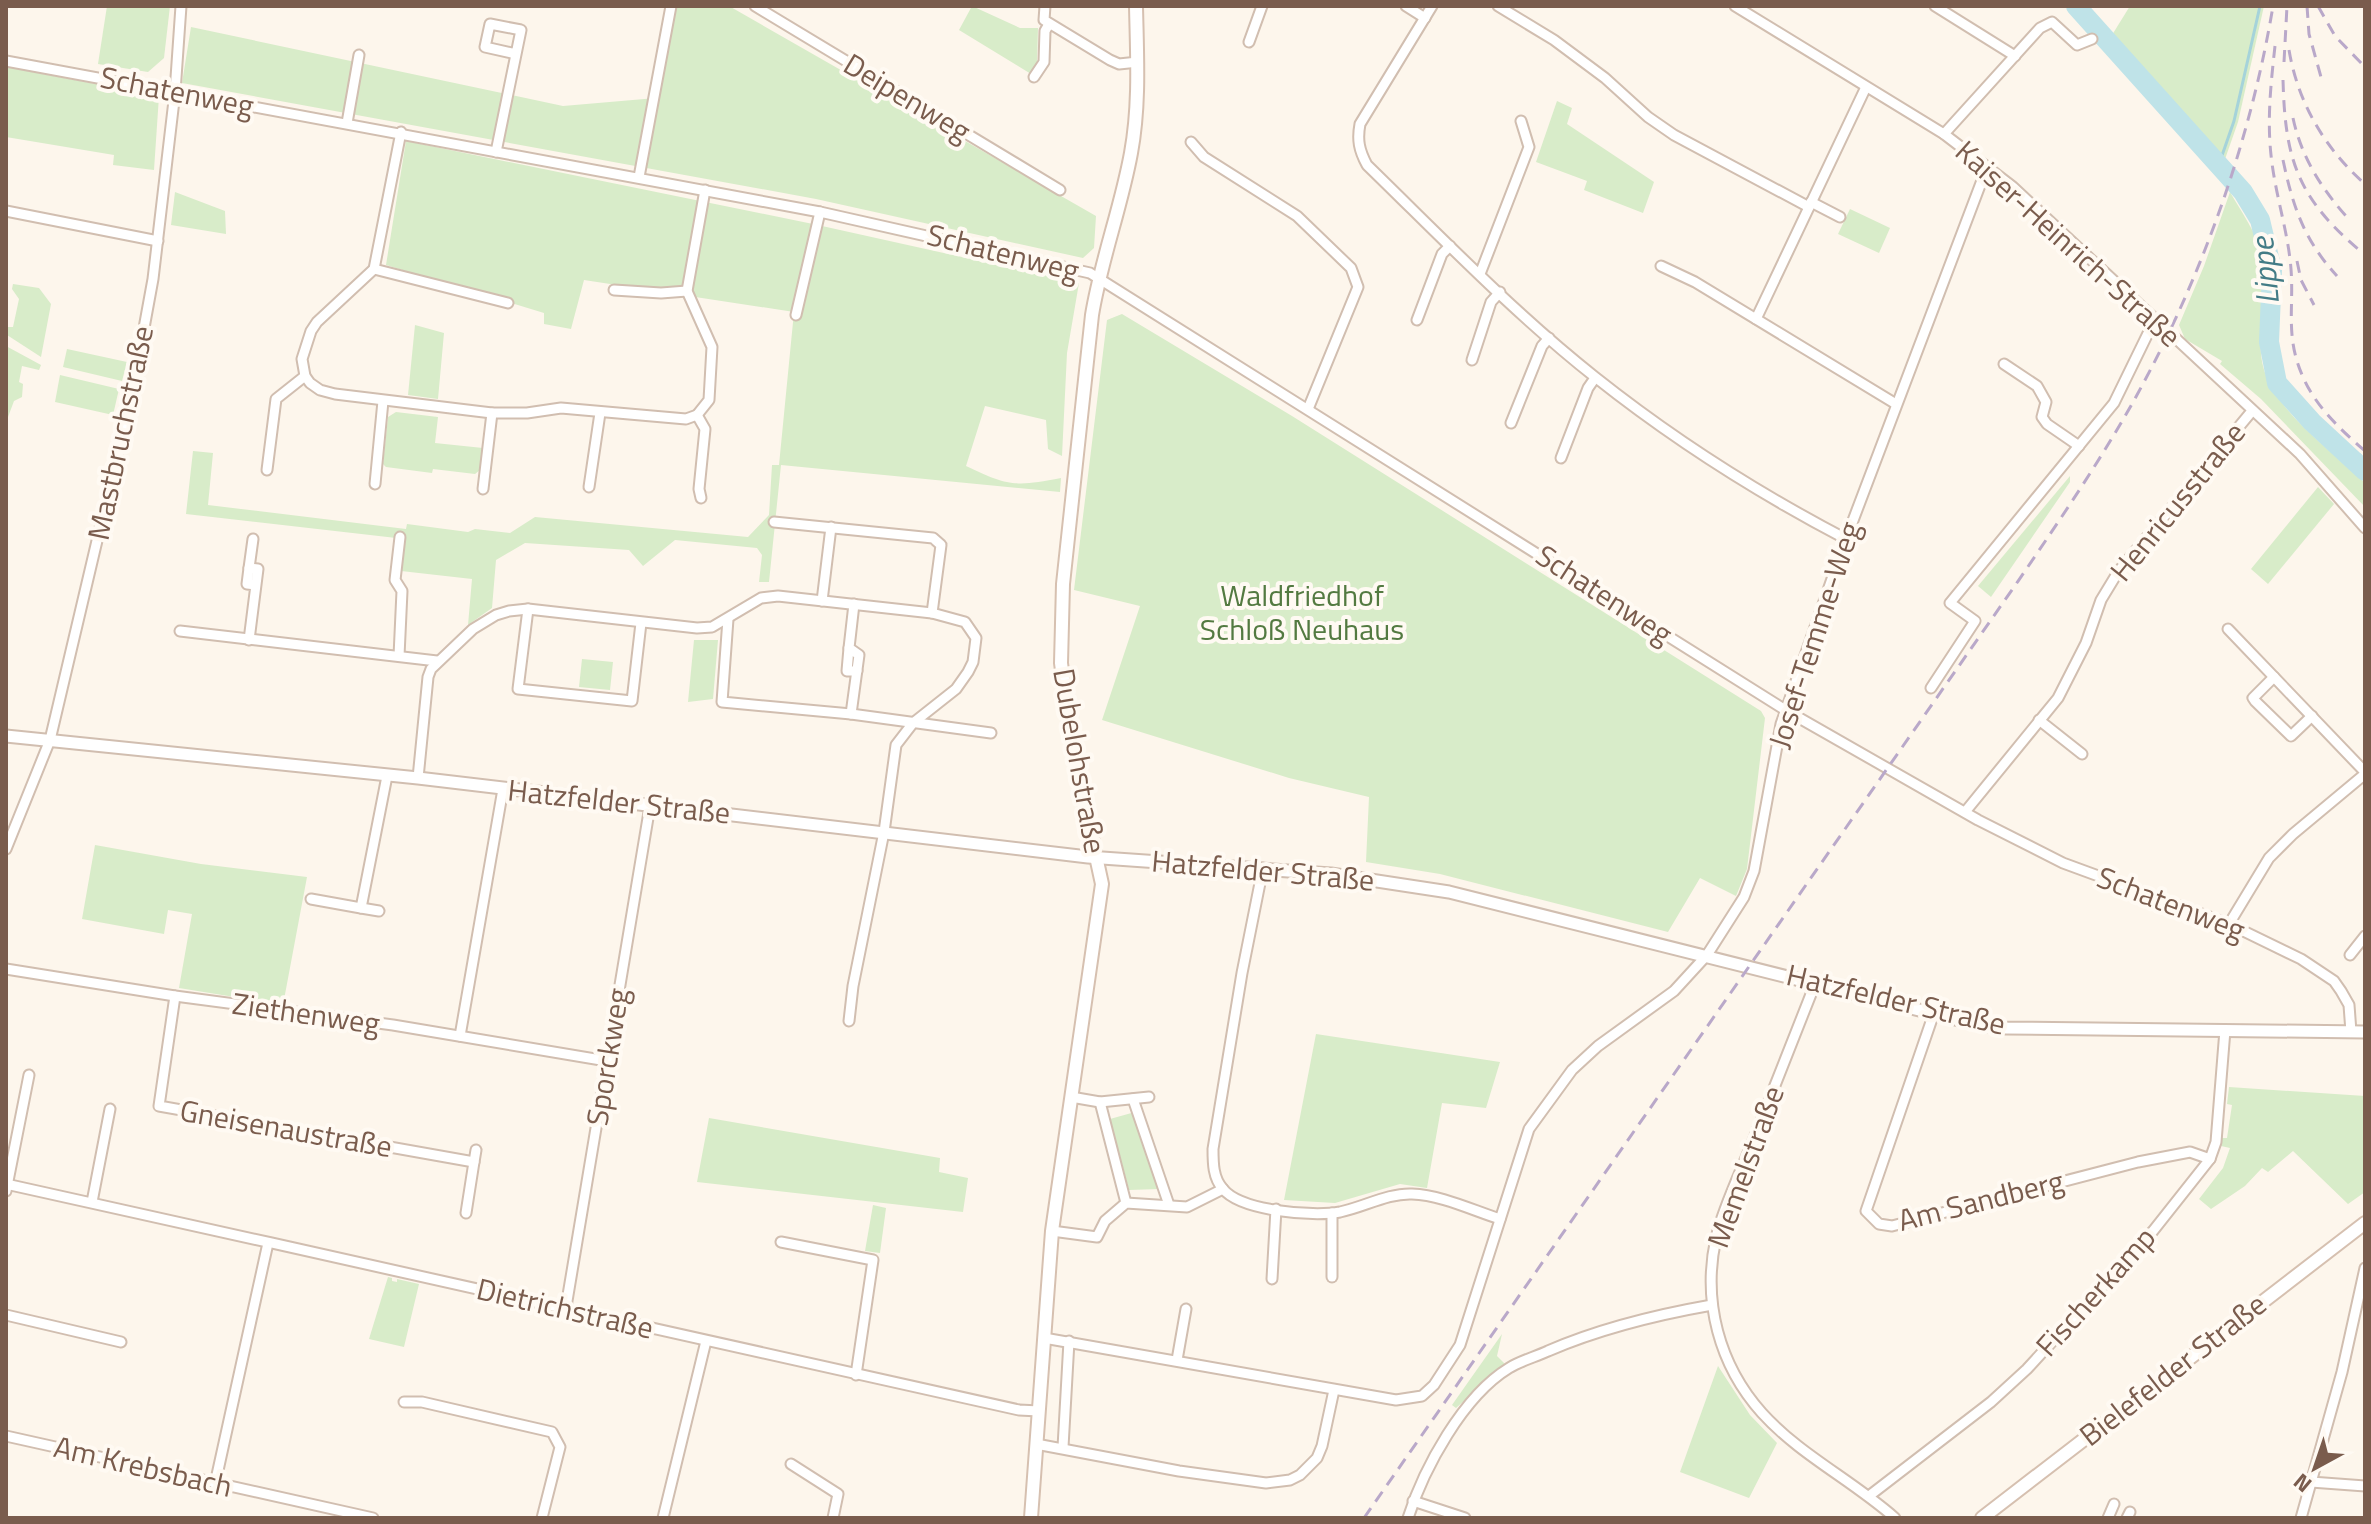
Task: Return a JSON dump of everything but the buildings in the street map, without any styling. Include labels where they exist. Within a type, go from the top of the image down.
[{"type":"main road","name":"Dubelohstraße","points":[[1031,1518],[1052,1231],[1102,884],[1068,719],[1061,663],[1063,584],[1090,327],[1098,279],[1131,154],[1137,113],[1136,6]]},
{"type":"main road","name":"Bielefelder Straße","points":[[1982,1518],[2365,1223]]},
{"type":"street","name":"Mastbruchstraße","points":[[6,849],[50,740],[133,388],[158,241],[175,92],[181,6]]},
{"type":"street","points":[[639,177],[671,6]]},
{"type":"street","name":"Deipenweg","points":[[755,6],[1060,190]]},
{"type":"street","points":[[1045,6],[1044,20],[1049,24],[1119,64],[1138,62]]},
{"type":"street","points":[[1249,42],[1262,6]]},
{"type":"street","points":[[1406,6],[1425,18]]},
{"type":"street","points":[[1432,6],[1360,124],[1357,139],[1367,165],[1450,246],[1595,378],[1774,502],[1846,539]]},
{"type":"street","points":[[1498,6],[1554,40],[1674,135],[1810,205],[1840,217]]},
{"type":"street","name":"Kaiser-Heinrich-Straße","points":[[1735,6],[1944,134],[1989,168],[2300,454],[2365,528]]},
{"type":"street","points":[[1935,6],[2015,56]]},
{"type":"street","points":[[1944,134],[2040,28],[2052,22],[2077,45],[2092,39]]},
{"type":"street","points":[[1034,77],[1044,62],[1045,31],[1049,24]]},
{"type":"street","points":[[496,152],[516,54]]},
{"type":"street","points":[[347,123],[359,55]]},
{"type":"street","name":"Schatenweg","points":[[6,61],[820,212],[1085,271],[1787,711],[1965,812],[2063,863],[2229,924],[2279,946],[2334,981],[2349,1005],[2351,1032]]},
{"type":"street","points":[[1756,319],[1866,87]]},
{"type":"street","points":[[1480,274],[1529,147],[1521,121]]},
{"type":"street","points":[[401,132],[374,269],[317,322],[304,351],[305,376],[320,390],[383,401],[492,413],[527,413],[561,408],[686,419],[697,415],[709,400],[712,347],[687,291],[705,190]]},
{"type":"street","points":[[1191,142],[1204,157],[1297,216],[1351,268],[1357,279],[1358,287],[1308,409]]},
{"type":"street","name":"Josef-Temme-Weg","points":[[1334,1390],[1396,1400],[1422,1396],[1434,1385],[1460,1345],[1529,1129],[1559,1086],[1598,1046],[1674,991],[1707,955],[1744,897],[1754,871],[1781,724],[1896,404],[1989,168]]},
{"type":"street","points":[[6,211],[158,241]]},
{"type":"street","points":[[796,315],[820,212]]},
{"type":"street","points":[[1417,320],[1442,254],[1450,246]]},
{"type":"street","points":[[1661,266],[1695,282],[1896,404]]},
{"type":"street","points":[[374,269],[508,303]]},
{"type":"street","points":[[614,290],[687,291]]},
{"type":"street","points":[[1472,360],[1491,302],[1500,292]]},
{"type":"street","points":[[1931,688],[1975,621],[1950,603],[2114,403],[2154,321]]},
{"type":"street","points":[[1511,423],[1542,346],[1549,338]]},
{"type":"street","points":[[2004,364],[2037,386],[2046,402],[2042,417],[2047,424],[2079,446]]},
{"type":"street","points":[[267,470],[276,399],[305,376]]},
{"type":"street","points":[[1561,458],[1588,388],[1595,378]]},
{"type":"street","points":[[375,484],[383,401]]},
{"type":"street","name":"Henricusstraße","points":[[1965,812],[2069,679],[2101,600],[2118,572],[2252,411]]},
{"type":"street","points":[[483,489],[492,413]]},
{"type":"street","points":[[589,487],[600,413]]},
{"type":"street","points":[[697,415],[705,429],[699,489],[701,498]]},
{"type":"street","points":[[774,522],[933,538],[941,545],[932,613]]},
{"type":"street","points":[[822,601],[831,527]]},
{"type":"street","points":[[399,656],[402,591],[395,580],[400,537]]},
{"type":"street","points":[[249,640],[256,585],[247,584],[253,539]]},
{"type":"street","points":[[418,778],[428,677],[437,661],[473,629],[496,615],[528,609],[641,623],[712,627],[761,598],[778,596],[932,613],[965,622],[976,638],[973,662],[956,689],[913,723],[896,745],[884,832],[853,986],[849,1021]]},
{"type":"street","points":[[851,714],[859,655],[849,648],[854,604]]},
{"type":"street","points":[[528,609],[518,689],[632,701],[641,623]]},
{"type":"street","points":[[728,619],[722,702],[851,714],[991,733]]},
{"type":"street","points":[[2228,629],[2365,774],[2269,858],[2229,924]]},
{"type":"street","points":[[180,631],[437,661]]},
{"type":"street","points":[[2274,677],[2253,698],[2255,701],[2291,736],[2312,716]]},
{"type":"street","points":[[2039,720],[2082,754]]},
{"type":"street","name":"Hatzfelder Straße","points":[[6,736],[418,778],[1095,858],[1331,874],[1436,889],[1975,1024],[2006,1028],[2365,1032]]},
{"type":"street","points":[[361,908],[387,776]]},
{"type":"street","points":[[460,1036],[503,789]]},
{"type":"street","name":"Sporckweg","points":[[566,1307],[650,806]]},
{"type":"street","points":[[1263,868],[1213,1149],[1213,1170],[1223,1189],[1239,1201],[1276,1209],[1332,1213],[1410,1194],[1427,1196],[1500,1219]]},
{"type":"street","points":[[311,899],[379,911]]},
{"type":"street","points":[[2350,955],[2365,936]]},
{"type":"street","name":"Ziethenweg","points":[[6,969],[460,1036],[607,1061]]},
{"type":"street","name":"Memelstraße","points":[[1815,984],[1716,1236],[1711,1268],[1715,1328],[1728,1362],[1751,1400],[1782,1433],[1895,1518]]},
{"type":"street","name":"Gneisenaustraße","points":[[175,996],[159,1106],[474,1162]]},
{"type":"street","name":"Am Sandberg","points":[[1934,1013],[1866,1211],[1879,1224],[1892,1226],[2138,1162],[2190,1152],[2210,1159]]},
{"type":"street","name":"Fischerkamp","points":[[1869,1496],[1991,1402],[2027,1369],[2153,1231],[2210,1159],[2216,1142],[2225,1030]]},
{"type":"street","points":[[6,1186],[29,1075]]},
{"type":"street","points":[[1071,1097],[1100,1102],[1149,1097]]},
{"type":"street","points":[[1133,1099],[1169,1205]]},
{"type":"street","points":[[1100,1102],[1126,1203]]},
{"type":"street","points":[[92,1202],[110,1109]]},
{"type":"street","points":[[466,1213],[476,1150]]},
{"type":"street","name":"Dietrichstraße","points":[[6,1186],[92,1202],[566,1307],[856,1375],[1019,1410],[1039,1411]]},
{"type":"street","points":[[1052,1231],[1097,1237],[1105,1221],[1126,1203],[1187,1207],[1223,1189]]},
{"type":"street","points":[[1272,1279],[1276,1209]]},
{"type":"street","points":[[1332,1213],[1332,1277]]},
{"type":"street","points":[[781,1242],[873,1260],[856,1375]]},
{"type":"street","points":[[215,1484],[268,1243]]},
{"type":"street","points":[[2301,1518],[2342,1372],[2365,1268]]},
{"type":"street","points":[[1408,1518],[1441,1444],[1482,1390],[1508,1368],[1603,1330],[1664,1313],[1712,1305]]},
{"type":"street","points":[[1177,1360],[1186,1309]]},
{"type":"street","points":[[6,1315],[121,1342]]},
{"type":"street","points":[[1036,1444],[1179,1471],[1266,1483],[1290,1480],[1300,1475],[1317,1458],[1334,1390],[1044,1338]]},
{"type":"street","points":[[663,1518],[706,1341]]},
{"type":"street","points":[[1063,1447],[1069,1341]]},
{"type":"street","points":[[404,1402],[422,1402],[552,1432],[560,1447],[542,1518]]},
{"type":"street","name":"Am Krebsbach","points":[[6,1436],[373,1518]]},
{"type":"street","points":[[791,1464],[838,1494],[833,1518]]},
{"type":"street","points":[[2311,1482],[2365,1486]]},
{"type":"street","points":[[1413,1501],[1465,1518]]},
{"type":"street","points":[[2108,1518],[2114,1504]]},
{"type":"green space","points":[[107,6],[170,6],[164,58],[148,72],[98,64]]},
{"type":"green space","points":[[674,6],[729,6],[1096,216],[1094,248],[1083,258],[816,199],[182,83],[191,27],[563,106],[656,98]]},
{"type":"green space","points":[[972,6],[1020,28],[1038,28],[1037,64],[1031,74],[959,30]]},
{"type":"green space","points":[[2130,6],[2264,6],[2238,122],[2224,162],[2112,35]]},
{"type":"green space","points":[[6,67],[159,96],[154,170],[113,165],[114,155],[6,137]]},
{"type":"green space","points":[[1557,101],[1572,108],[1567,124],[1654,182],[1643,213],[1584,190],[1587,181],[1536,162]]},
{"type":"green space","points":[[406,141],[813,224],[1079,283],[1067,353],[1062,456],[1048,449],[1046,420],[985,406],[966,466],[1012,483],[1061,478],[1060,492],[781,465],[769,582],[759,582],[762,555],[757,548],[675,540],[643,566],[629,550],[525,543],[496,560],[492,608],[468,625],[472,579],[401,571],[405,539],[186,514],[193,451],[213,453],[208,505],[406,529],[407,524],[468,532],[475,529],[510,533],[535,517],[748,537],[769,515],[772,465],[779,465],[794,312],[584,280],[571,329],[544,324],[544,313],[386,265]]},
{"type":"green space","points":[[175,192],[225,211],[226,234],[171,225]]},
{"type":"green space","points":[[2230,192],[2264,258],[2266,288],[2261,350],[2268,380],[2299,423],[2365,483],[2365,507],[2261,399],[2220,364],[2222,361],[2185,339],[2179,325]]},
{"type":"green space","points":[[1850,209],[1890,228],[1879,253],[1838,234]]},
{"type":"green space","points":[[13,284],[39,288],[51,304],[41,357],[7,335],[8,327],[13,327],[19,299],[12,289]]},
{"type":"green space","name":"Waldfriedhof Schloß Neuhaus","points":[[1122,314],[1292,416],[1761,711],[1765,718],[1747,869],[1736,896],[1700,878],[1668,932],[1440,874],[1366,862],[1369,797],[1289,778],[1102,720],[1140,606],[1074,590],[1107,320]]},
{"type":"green space","points":[[415,325],[444,333],[438,399],[408,395]]},
{"type":"green space","points":[[6,346],[41,365],[39,370],[22,366],[19,382],[23,384],[22,397],[14,401],[8,417],[6,412]]},
{"type":"green space","points":[[67,349],[127,362],[122,381],[63,367]]},
{"type":"green space","points":[[60,375],[119,389],[113,415],[55,402]]},
{"type":"green space","points":[[396,412],[438,417],[435,443],[483,448],[480,470],[475,474],[433,469],[432,473],[386,467],[383,464],[388,417]]},
{"type":"green space","points":[[2070,476],[2070,482],[1991,597],[1978,586]]},
{"type":"green space","points":[[2318,487],[2334,504],[2268,584],[2251,569]]},
{"type":"green space","points":[[694,640],[718,640],[713,699],[688,702]]},
{"type":"green space","points":[[582,659],[613,662],[610,690],[579,687]]},
{"type":"green space","points":[[95,845],[201,864],[307,877],[283,1005],[179,988],[192,914],[168,910],[164,934],[82,919]]},
{"type":"green space","points":[[1316,1034],[1500,1062],[1486,1108],[1442,1103],[1427,1188],[1400,1184],[1335,1203],[1284,1200]]},
{"type":"green space","points":[[2229,1087],[2365,1096],[2365,1192],[2348,1204],[2293,1151],[2268,1172],[2262,1168],[2245,1186],[2211,1209],[2199,1199],[2223,1168],[2230,1148],[2221,1146],[2222,1138],[2227,1138],[2232,1105],[2227,1104]]},
{"type":"green space","points":[[1135,1112],[1159,1189],[1129,1190],[1110,1119]]},
{"type":"green space","points":[[709,1118],[940,1158],[939,1172],[968,1178],[963,1212],[697,1182]]},
{"type":"green space","points":[[873,1205],[886,1208],[880,1253],[865,1251]]},
{"type":"green space","points":[[388,1277],[392,1281],[397,1282],[397,1279],[419,1284],[404,1347],[369,1339]]},
{"type":"green space","points":[[1502,1334],[1497,1356],[1505,1364],[1456,1408],[1452,1405]]},
{"type":"green space","points":[[1718,1366],[1750,1415],[1777,1443],[1749,1498],[1680,1472]]},
{"type":"waterway","name":"Lippe","points":[[2076,6],[2243,192],[2260,220],[2272,270],[2269,342],[2277,383],[2312,422],[2365,471]]},
{"type":"waterway","points":[[2218,167],[2234,121],[2260,6]]},
{"type":"waterway","points":[[2357,464],[2360,455]]},
{"type":"railway","points":[[1364,1518],[2014,587],[2108,444],[2173,325],[2216,221],[2250,114],[2273,6]]},
{"type":"railway","points":[[2284,62],[2287,6]]},
{"type":"railway","points":[[2307,6],[2309,34],[2321,77]]},
{"type":"railway","points":[[2318,6],[2335,36],[2365,67]]},
{"type":"railway","points":[[2275,46],[2270,141],[2289,255],[2291,323],[2297,363],[2322,408],[2365,451]]},
{"type":"railway","points":[[2289,50],[2299,88],[2315,124],[2338,156],[2365,184]]},
{"type":"railway","points":[[2283,80],[2287,132],[2298,174],[2321,212],[2358,249]]},
{"type":"railway","points":[[2293,118],[2313,171],[2346,216]]},
{"type":"railway","points":[[2283,160],[2301,222],[2316,249],[2337,276]]},
{"type":"railway","points":[[2297,261],[2301,280],[2314,305]]}]
